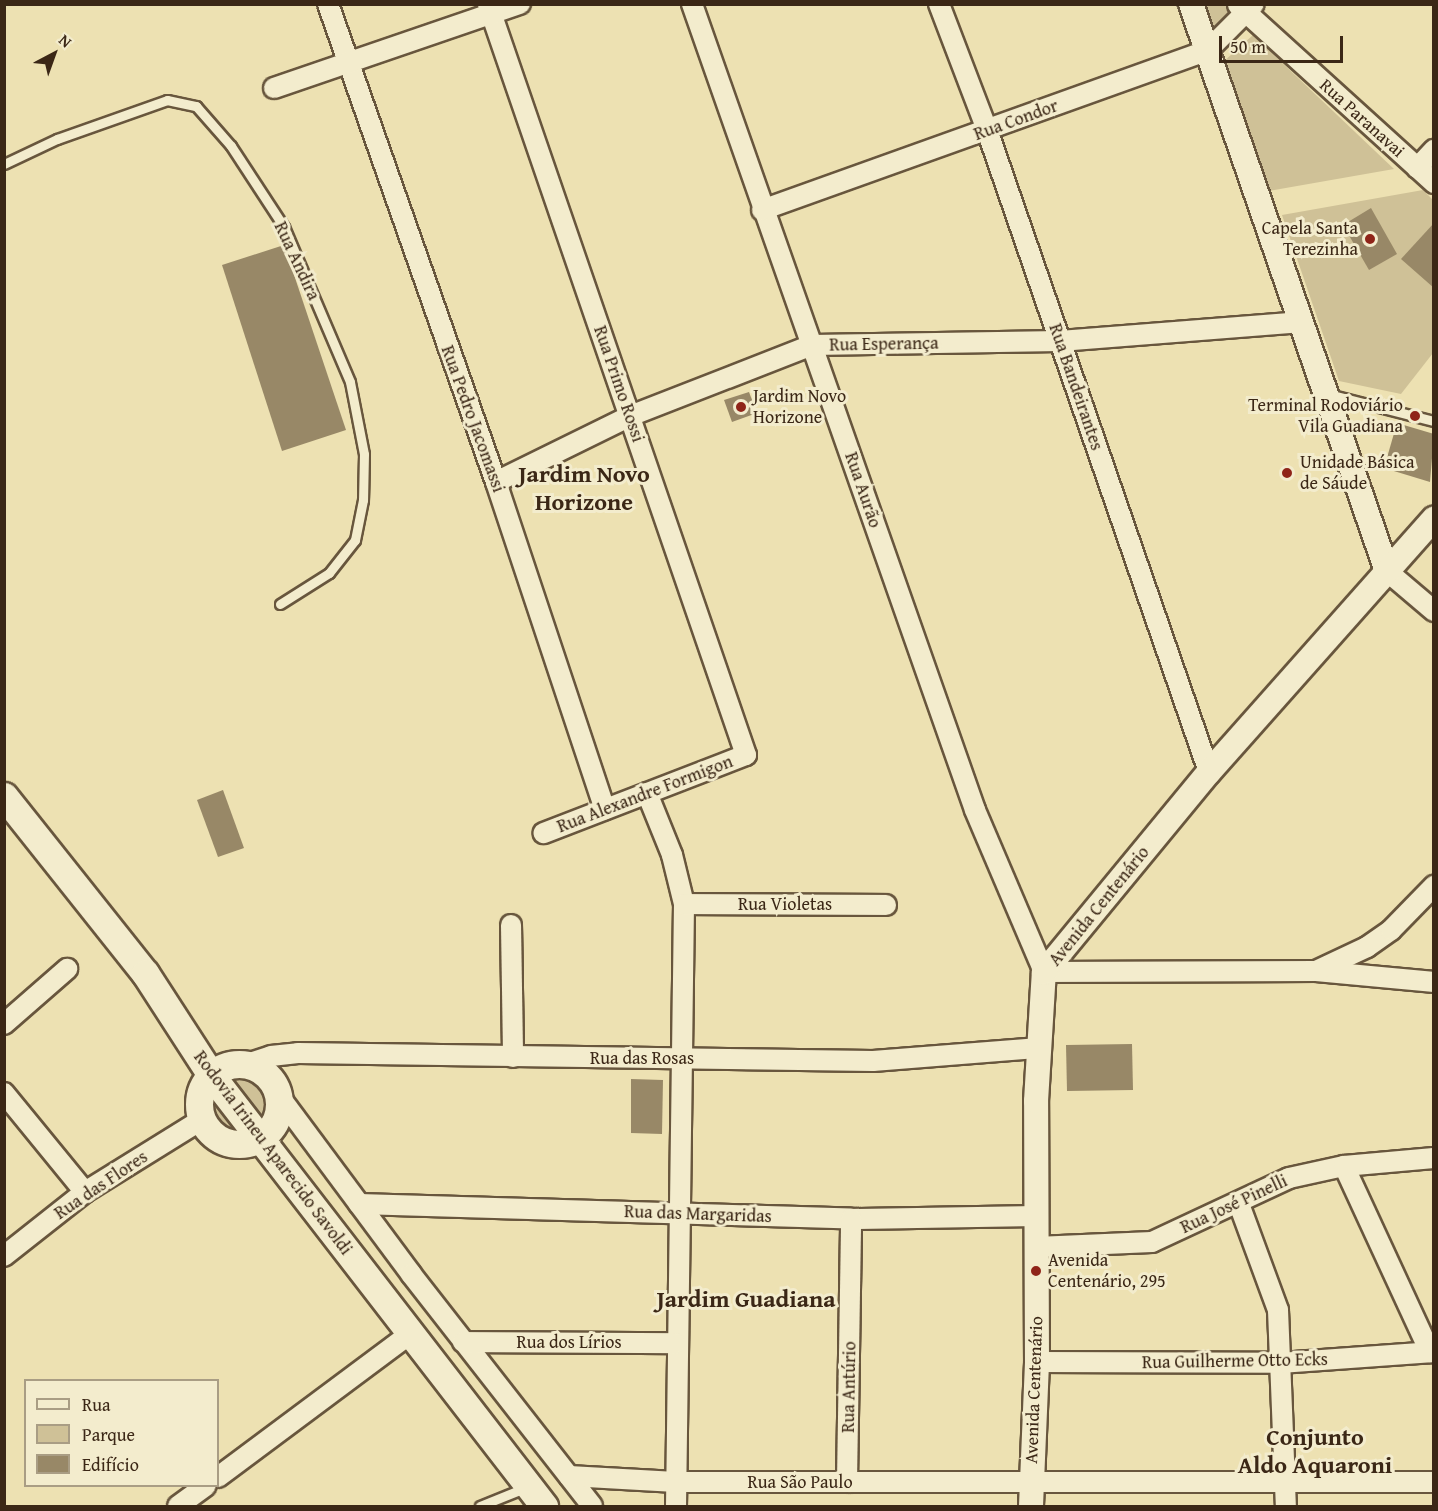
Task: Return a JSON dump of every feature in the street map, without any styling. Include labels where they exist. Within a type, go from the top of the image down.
[{"type":"main road","name":"Rodovia Irineu Aparecido Savoldi","points":[[4,796],[145,973],[211,1075],[536,1496]]},
{"type":"main road","points":[[234,1064],[247,1064],[267,1076],[279,1096],[276,1120],[261,1138],[234,1145],[215,1136],[201,1120],[199,1096],[211,1075],[234,1064]]},
{"type":"street","name":"Rua Pedro Jacomassi","points":[[328,4],[347,65],[496,482],[605,810]]},
{"type":"street","points":[[274,88],[347,65],[490,9],[520,4]]},
{"type":"street","name":"Rua Aurão","points":[[692,4],[762,210],[812,345],[975,810],[1044,972]]},
{"type":"street","name":"Rua Bandeirantes","points":[[939,4],[987,130],[1209,772]]},
{"type":"street","points":[[1191,4],[1299,322],[1328,394],[1387,572],[1434,611]]},
{"type":"street","name":"Rua Condor","points":[[762,210],[1207,51],[1246,7]]},
{"type":"street","name":"Rua Paranavai","points":[[1246,7],[1434,183]]},
{"type":"street","name":"Rua Primo Rossi","points":[[490,9],[746,756]]},
{"type":"street","points":[[1417,168],[1434,150]]},
{"type":"street","name":"Rua Esperança","points":[[496,482],[630,416],[812,345],[1060,341],[1299,322]]},
{"type":"street","name":"Avenida Centenário","points":[[1031,1506],[1037,1362],[1039,1048],[1044,972],[1209,772],[1434,519]]},
{"type":"street","name":"Rua Alexandre Formigon","points":[[544,833],[746,756]]},
{"type":"street","points":[[647,793],[672,855],[684,904],[680,1212],[675,1343],[676,1506]]},
{"type":"street","points":[[1316,971],[1383,935],[1434,886]]},
{"type":"street","name":"Rua Violetas","points":[[684,904],[886,905]]},
{"type":"street","points":[[511,925],[513,1057]]},
{"type":"street","points":[[4,1024],[67,969]]},
{"type":"street","points":[[1044,972],[1316,971],[1434,982]]},
{"type":"street","name":"Rua das Rosas","points":[[247,1064],[298,1053],[873,1061],[1039,1048]]},
{"type":"street","points":[[4,1094],[85,1192]]},
{"type":"street","points":[[279,1096],[463,1342],[592,1506]]},
{"type":"street","name":"Rua das Flores","points":[[4,1256],[85,1192],[201,1120]]},
{"type":"street","name":"Rua José Pinelli","points":[[1036,1247],[1152,1242],[1239,1204],[1289,1178],[1344,1166],[1434,1158]]},
{"type":"street","points":[[1344,1166],[1432,1352]]},
{"type":"street","name":"Rua das Margaridas","points":[[359,1204],[851,1219],[1037,1216]]},
{"type":"street","points":[[1239,1204],[1273,1290],[1280,1363],[1286,1506]]},
{"type":"street","name":"Rua Antúrio","points":[[847,1482],[851,1219]]},
{"type":"street","points":[[219,1476],[411,1333]]},
{"type":"street","name":"Rua dos Lírios","points":[[463,1342],[675,1343]]},
{"type":"street","name":"Rua Guilherme Otto Ecks","points":[[1037,1362],[1280,1363],[1432,1352]]},
{"type":"street","name":"Rua São Paulo","points":[[569,1476],[676,1482],[1031,1480],[1434,1482]]},
{"type":"street","points":[[177,1506],[203,1487]]},
{"type":"lane","name":"Rua Andira","points":[[4,164],[57,139],[167,100],[196,106],[231,146],[284,227],[350,382],[364,454],[363,500],[356,540],[328,573],[280,604]]},
{"type":"lane","points":[[1328,394],[1434,421]]},
{"type":"lane","points":[[480,1506],[536,1496]]},
{"type":"green space","points":[[1201,5],[1227,5],[1241,15],[1215,40]]},
{"type":"green space","points":[[1253,35],[1394,169],[1268,191],[1222,63]]},
{"type":"green space","points":[[1423,190],[1433,200],[1433,353],[1401,394],[1339,381],[1282,215]]},
{"type":"green space","points":[[244,1066],[263,1079],[275,1097],[273,1120],[266,1130],[220,1071]]},
{"type":"green space","points":[[207,1086],[250,1140],[239,1143],[227,1139],[209,1122],[204,1098]]},
{"type":"building","name":"Capela Santa Terezinha","points":[[1371,208],[1397,254],[1369,270],[1343,225]]},
{"type":"building","points":[[1434,223],[1434,288],[1401,259]]},
{"type":"building","points":[[284,245],[346,430],[282,451],[222,265]]},
{"type":"building","name":"Jardim Novo Horizone","points":[[749,392],[757,413],[732,422],[724,400]]},
{"type":"building","points":[[1397,423],[1434,434],[1430,482],[1384,468]]},
{"type":"building","points":[[223,790],[244,848],[218,857],[197,800]]},
{"type":"building","points":[[1132,1044],[1133,1090],[1067,1091],[1066,1045]]},
{"type":"building","points":[[631,1079],[663,1080],[662,1134],[631,1133]]},
{"type":"place","name":"Capela Santa Terezinha","points":[[1370,239]]},
{"type":"place","name":"Jardim Novo Horizone","points":[[741,407]]},
{"type":"place","name":"Terminal Rodoviário Vila Guadiana","points":[[1415,416]]},
{"type":"place","name":"Unidade Básica de Sáude","points":[[1287,473]]},
{"type":"place","name":"Avenida Centenário, 295","points":[[1036,1271]]},
{"type":"district","name":"Jardim Novo Horizone","points":[[584,488]]},
{"type":"district","name":"Jardim Guadiana","points":[[746,1299]]},
{"type":"district","name":"Conjunto Aldo Aquaroni","points":[[1315,1451]]}]
